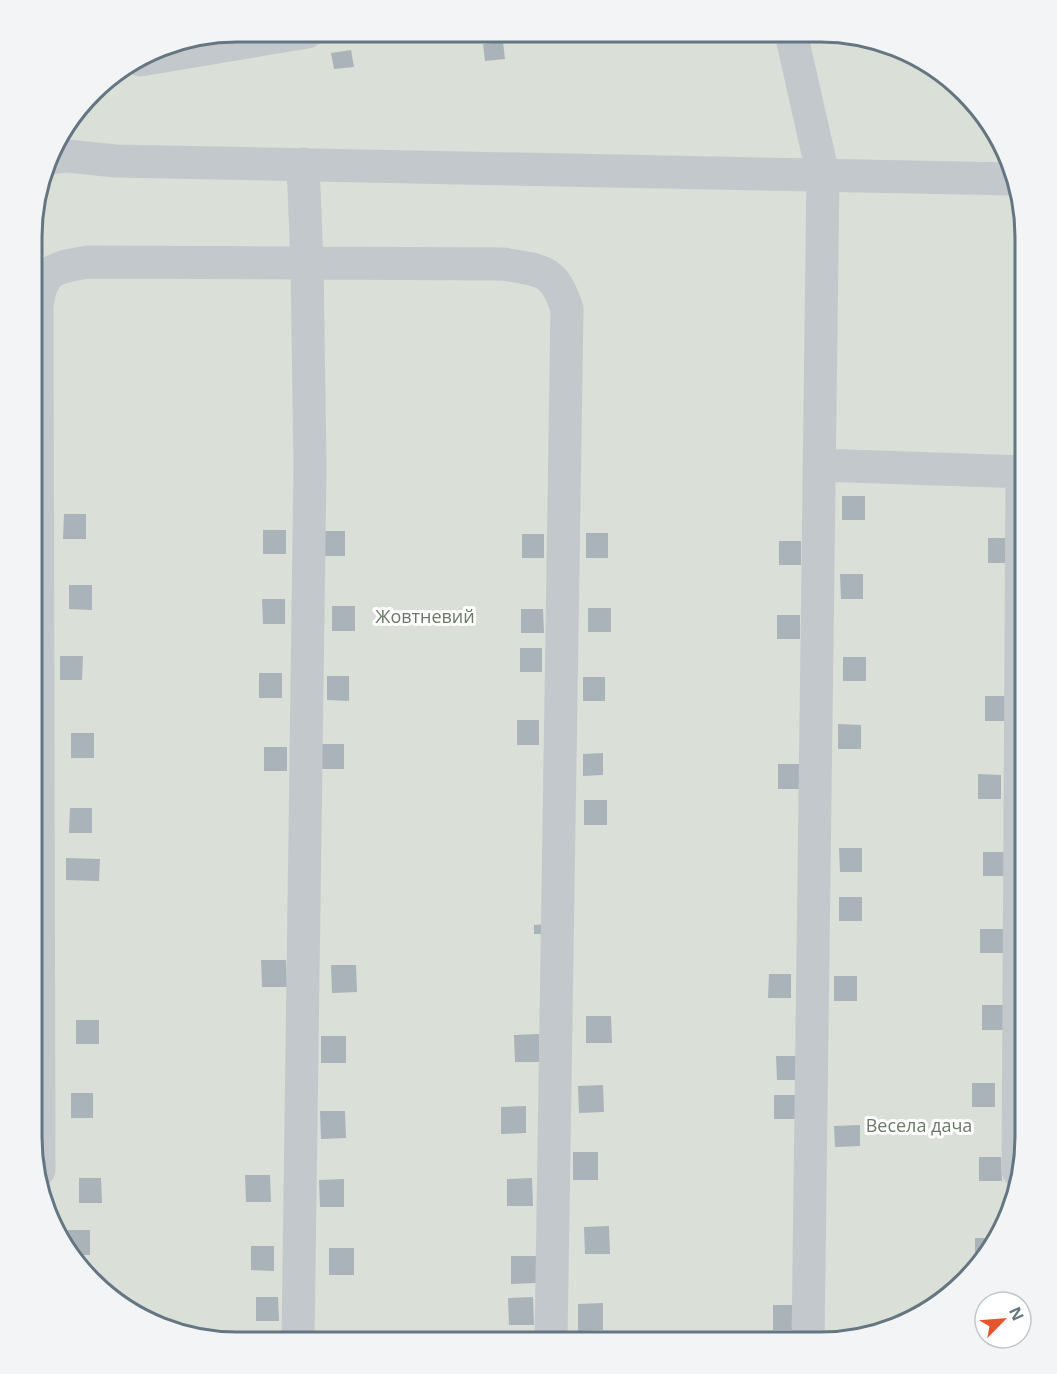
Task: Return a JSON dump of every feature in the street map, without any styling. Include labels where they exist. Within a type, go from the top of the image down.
[{"type":"street","points":[[165,56],[248,42]]},
{"type":"street","points":[[793,42],[822,175],[808,1332]]},
{"type":"street","points":[[59,157],[116,161],[1006,179]]},
{"type":"street","points":[[298,1332],[310,467],[303,164]]},
{"type":"street","points":[[42,285],[52,270],[89,262],[307,262],[503,264],[540,270],[552,278],[560,289],[567,309],[551,1332]]},
{"type":"street","points":[[819,465],[1015,472]]},
{"type":"green space","name":"Жовтневий","points":[[224,42],[820,42],[846,44],[895,57],[918,68],[939,82],[967,108],[982,128],[1000,162],[1013,211],[1015,237],[1015,1150],[1005,1200],[995,1223],[967,1266],[949,1284],[929,1299],[895,1317],[846,1330],[820,1332],[237,1332],[186,1325],[162,1317],[128,1299],[90,1266],[75,1246],[52,1200],[42,1150],[42,237],[44,211],[52,174],[63,150],[68,146],[65,144],[68,139],[90,108],[128,75],[174,52]]},
{"type":"building","points":[[503,42],[505,59],[485,61],[483,44]]},
{"type":"building","points":[[351,50],[354,67],[334,69],[331,53]]},
{"type":"building","points":[[842,496],[865,496],[865,520],[842,520]]},
{"type":"building","points":[[64,514],[86,514],[86,539],[63,539]]},
{"type":"building","points":[[263,530],[286,530],[286,554],[263,554]]},
{"type":"building","points":[[323,531],[345,531],[345,556],[323,556]]},
{"type":"building","points":[[586,533],[608,533],[608,558],[586,558]]},
{"type":"building","points":[[522,534],[544,534],[544,558],[522,558]]},
{"type":"building","points":[[988,538],[1011,538],[1011,563],[988,563]]},
{"type":"building","points":[[779,541],[801,541],[801,565],[779,565]]},
{"type":"building","points":[[840,574],[863,574],[863,599],[841,599]]},
{"type":"building","points":[[69,585],[92,585],[92,610],[69,609]]},
{"type":"building","points":[[262,599],[285,599],[285,624],[263,624]]},
{"type":"building","points":[[332,606],[355,606],[355,631],[332,631]]},
{"type":"building","points":[[588,608],[611,608],[611,632],[588,632]]},
{"type":"building","points":[[521,609],[543,609],[544,633],[521,633]]},
{"type":"building","points":[[777,615],[800,615],[800,639],[777,639]]},
{"type":"building","points":[[520,648],[542,648],[542,672],[520,672]]},
{"type":"building","points":[[60,656],[83,656],[82,680],[60,680]]},
{"type":"building","points":[[843,657],[866,657],[866,681],[843,681]]},
{"type":"building","points":[[259,673],[282,673],[282,698],[259,698]]},
{"type":"building","points":[[327,676],[349,676],[349,701],[327,700]]},
{"type":"building","points":[[583,677],[605,677],[605,701],[583,701]]},
{"type":"building","points":[[985,696],[1007,696],[1007,721],[985,721]]},
{"type":"building","points":[[517,720],[539,720],[539,745],[517,745]]},
{"type":"building","points":[[838,724],[861,725],[861,749],[838,749]]},
{"type":"building","points":[[71,733],[94,733],[94,758],[71,758]]},
{"type":"building","points":[[322,744],[344,744],[344,769],[322,769]]},
{"type":"building","points":[[264,747],[287,747],[287,771],[264,771]]},
{"type":"building","points":[[603,753],[603,775],[583,776],[583,754]]},
{"type":"building","points":[[778,764],[801,764],[801,789],[778,789]]},
{"type":"building","points":[[978,774],[1001,775],[1001,799],[978,799]]},
{"type":"building","points":[[584,800],[607,800],[607,825],[584,825]]},
{"type":"building","points":[[70,808],[92,808],[92,833],[69,833]]},
{"type":"building","points":[[839,848],[862,848],[862,872],[840,872]]},
{"type":"building","points":[[983,852],[1005,852],[1006,876],[983,876]]},
{"type":"building","points":[[66,858],[100,859],[99,881],[66,880]]},
{"type":"building","points":[[839,897],[862,897],[862,921],[839,921]]},
{"type":"building","points":[[549,924],[549,934],[534,934],[534,925]]},
{"type":"building","points":[[980,929],[1003,929],[1003,953],[980,953]]},
{"type":"building","points":[[261,960],[286,960],[287,987],[262,987]]},
{"type":"building","points":[[331,965],[356,965],[357,992],[332,993]]},
{"type":"building","points":[[769,974],[791,974],[791,998],[768,998]]},
{"type":"building","points":[[834,976],[857,976],[857,1001],[834,1001]]},
{"type":"building","points":[[982,1005],[1005,1005],[1004,1030],[982,1030]]},
{"type":"building","points":[[586,1016],[611,1016],[612,1043],[586,1043]]},
{"type":"building","points":[[76,1020],[99,1020],[99,1044],[76,1044]]},
{"type":"building","points":[[539,1034],[540,1062],[515,1062],[514,1035]]},
{"type":"building","points":[[321,1036],[346,1036],[346,1063],[321,1063]]},
{"type":"building","points":[[776,1056],[799,1056],[799,1080],[777,1080]]},
{"type":"building","points":[[972,1083],[995,1083],[995,1107],[972,1107]]},
{"type":"building","points":[[603,1085],[604,1112],[579,1113],[578,1086]]},
{"type":"building","points":[[71,1093],[93,1093],[93,1118],[71,1118]]},
{"type":"building","points":[[774,1095],[797,1095],[797,1119],[774,1119]]},
{"type":"building","points":[[526,1106],[526,1133],[501,1134],[501,1107]]},
{"type":"building","points":[[320,1111],[345,1111],[346,1138],[321,1139]]},
{"type":"building","points":[[860,1125],[860,1146],[835,1147],[834,1126]]},
{"type":"building","points":[[573,1152],[598,1152],[598,1180],[573,1180]]},
{"type":"building","points":[[979,1157],[1001,1157],[1002,1181],[979,1181]]},
{"type":"building","points":[[245,1175],[270,1175],[271,1202],[246,1202]]},
{"type":"building","points":[[79,1178],[101,1178],[102,1203],[79,1203]]},
{"type":"building","points":[[532,1178],[533,1206],[507,1206],[507,1179]]},
{"type":"building","points":[[344,1179],[344,1207],[320,1207],[319,1180]]},
{"type":"building","points":[[609,1226],[610,1254],[585,1254],[584,1227]]},
{"type":"building","points":[[68,1230],[90,1230],[90,1255],[82,1255]]},
{"type":"building","points":[[975,1238],[987,1238],[982,1246],[975,1255]]},
{"type":"building","points":[[251,1246],[274,1246],[274,1271],[251,1270]]},
{"type":"building","points":[[329,1248],[354,1248],[354,1275],[329,1275]]},
{"type":"building","points":[[511,1256],[536,1256],[536,1283],[511,1284]]},
{"type":"building","points":[[256,1297],[278,1297],[279,1321],[256,1321]]},
{"type":"building","points":[[533,1297],[534,1325],[509,1325],[508,1298]]},
{"type":"building","points":[[603,1303],[603,1330],[578,1331],[578,1304]]},
{"type":"building","points":[[773,1305],[795,1305],[795,1330],[773,1330]]},
{"type":"park label","name":"Весела дача","points":[[919,1126]]}]
